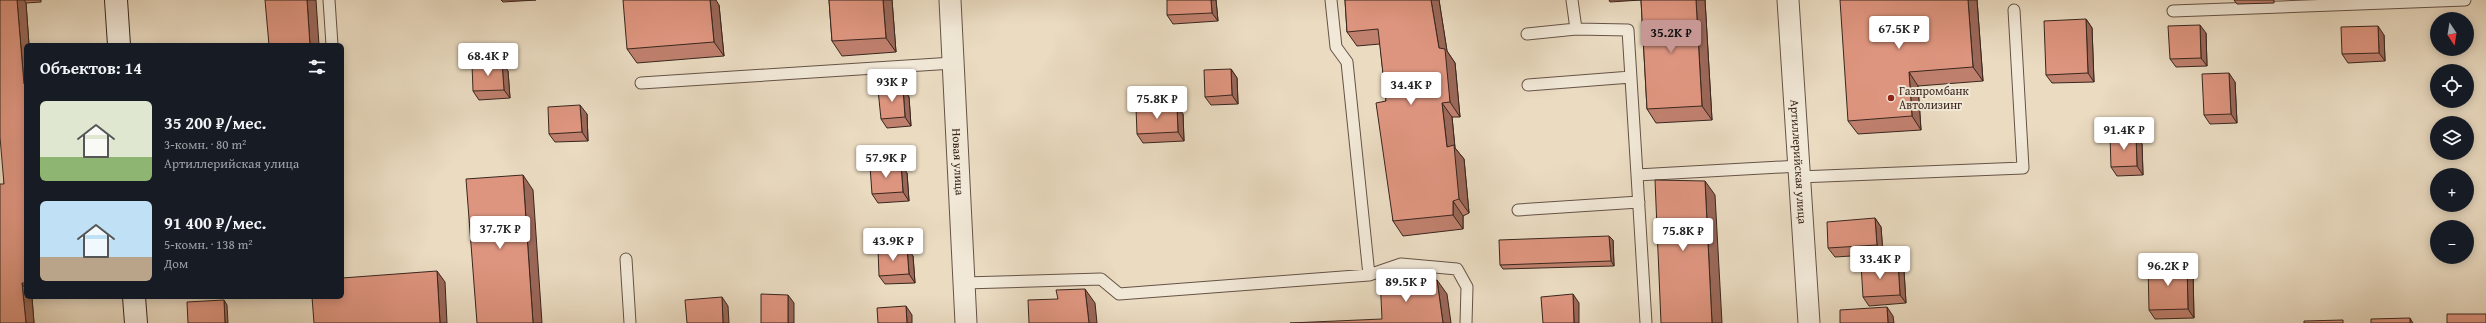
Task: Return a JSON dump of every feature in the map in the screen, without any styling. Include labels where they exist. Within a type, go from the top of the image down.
[{"type":"main road","points":[[116,0],[119,43]]},
{"type":"main road","points":[[134,299],[136,323]]},
{"type":"street","name":"Новая улица","points":[[950,0],[966,323]]},
{"type":"street","name":"Артиллерийская улица","points":[[1788,0],[1809,323]]},
{"type":"lane","points":[[329,0],[332,43]]},
{"type":"lane","points":[[1331,0],[1336,47],[1347,62],[1369,275]]},
{"type":"lane","points":[[1572,0],[1576,28]]},
{"type":"lane","points":[[2173,11],[2465,0]]},
{"type":"lane","points":[[1637,175],[2023,168],[2014,10]]},
{"type":"lane","points":[[1527,34],[1576,28],[1628,30],[1646,323]]},
{"type":"lane","points":[[641,83],[953,64]]},
{"type":"lane","points":[[1528,85],[1631,77]]},
{"type":"lane","points":[[1518,210],[1638,202]]},
{"type":"lane","points":[[626,259],[630,323]]},
{"type":"lane","points":[[964,283],[1100,279],[1119,294],[1369,275],[1401,264],[1457,269],[1467,287],[1466,323]]},
{"type":"building","points":[[0,0],[17,0],[24,84],[24,283],[22,283],[26,323],[0,323],[0,184],[4,184],[0,137]]},
{"type":"building","points":[[265,0],[307,0],[310,43],[269,43]]},
{"type":"building","points":[[623,0],[710,0],[714,42],[627,49]]},
{"type":"building","points":[[829,0],[883,0],[886,38],[832,41]]},
{"type":"building","points":[[1167,0],[1211,0],[1212,13],[1167,15]]},
{"type":"building","points":[[1345,0],[1431,0],[1439,48],[1445,49],[1450,102],[1442,103],[1447,147],[1454,145],[1459,199],[1453,201],[1453,215],[1393,221],[1376,103],[1386,101],[1378,29],[1347,32]]},
{"type":"building","points":[[1641,0],[1696,0],[1702,106],[1647,109]]},
{"type":"building","points":[[1840,0],[1968,0],[1973,67],[1909,72],[1912,116],[1848,121]]},
{"type":"building","points":[[2086,19],[2088,73],[2046,75],[2044,21]]},
{"type":"building","points":[[2200,25],[2201,58],[2170,59],[2168,26]]},
{"type":"building","points":[[2378,26],[2379,53],[2342,54],[2341,27]]},
{"type":"building","points":[[502,62],[504,90],[473,91],[472,64]]},
{"type":"building","points":[[1231,69],[1232,95],[1205,97],[1204,70]]},
{"type":"building","points":[[2229,73],[2231,114],[2204,115],[2202,74]]},
{"type":"building","points":[[903,88],[905,117],[881,119],[878,90]]},
{"type":"building","points":[[580,105],[582,132],[549,134],[548,107]]},
{"type":"building","points":[[1177,106],[1178,132],[1137,134],[1136,108]]},
{"type":"building","points":[[2136,135],[2137,166],[2111,167],[2110,136]]},
{"type":"building","points":[[901,164],[903,192],[872,194],[870,166]]},
{"type":"building","points":[[523,175],[533,323],[477,323],[466,179]]},
{"type":"building","points":[[1655,180],[1705,181],[1712,323],[1661,323]]},
{"type":"building","points":[[1875,218],[1877,245],[1828,248],[1827,222]]},
{"type":"building","points":[[1609,236],[1611,261],[1500,265],[1499,240]]},
{"type":"building","points":[[907,247],[909,274],[879,276],[878,249]]},
{"type":"building","points":[[1898,262],[1900,295],[1863,297],[1861,264]]},
{"type":"building","points":[[2187,264],[2188,309],[2149,310],[2148,265]]},
{"type":"building","points":[[437,271],[440,323],[314,323],[312,299],[344,299],[344,278]]},
{"type":"building","points":[[1406,276],[1406,283],[1437,280],[1443,323],[1290,323],[1382,319],[1380,278]]},
{"type":"building","points":[[1085,289],[1089,323],[1029,323],[1028,300],[1058,299],[1056,290]]},
{"type":"building","points":[[761,294],[788,295],[788,323],[761,323]]},
{"type":"building","points":[[1573,294],[1574,323],[1543,323],[1541,297]]},
{"type":"building","points":[[722,297],[723,323],[687,323],[685,300]]},
{"type":"building","points":[[224,300],[225,323],[188,323],[187,302]]},
{"type":"building","points":[[906,306],[907,323],[878,323],[877,308]]},
{"type":"building","points":[[1887,307],[1888,323],[1840,323],[1840,310]]},
{"type":"building","points":[[2447,314],[2486,314],[2486,323],[2447,323]]},
{"type":"building","points":[[2410,318],[2410,323],[2371,323],[2371,319]]},
{"type":"building","points":[[2343,320],[2343,323],[2304,323],[2304,321]]},
{"type":"place","name":"Газпромбанк Автолизинг","points":[[1891,98]]}]
